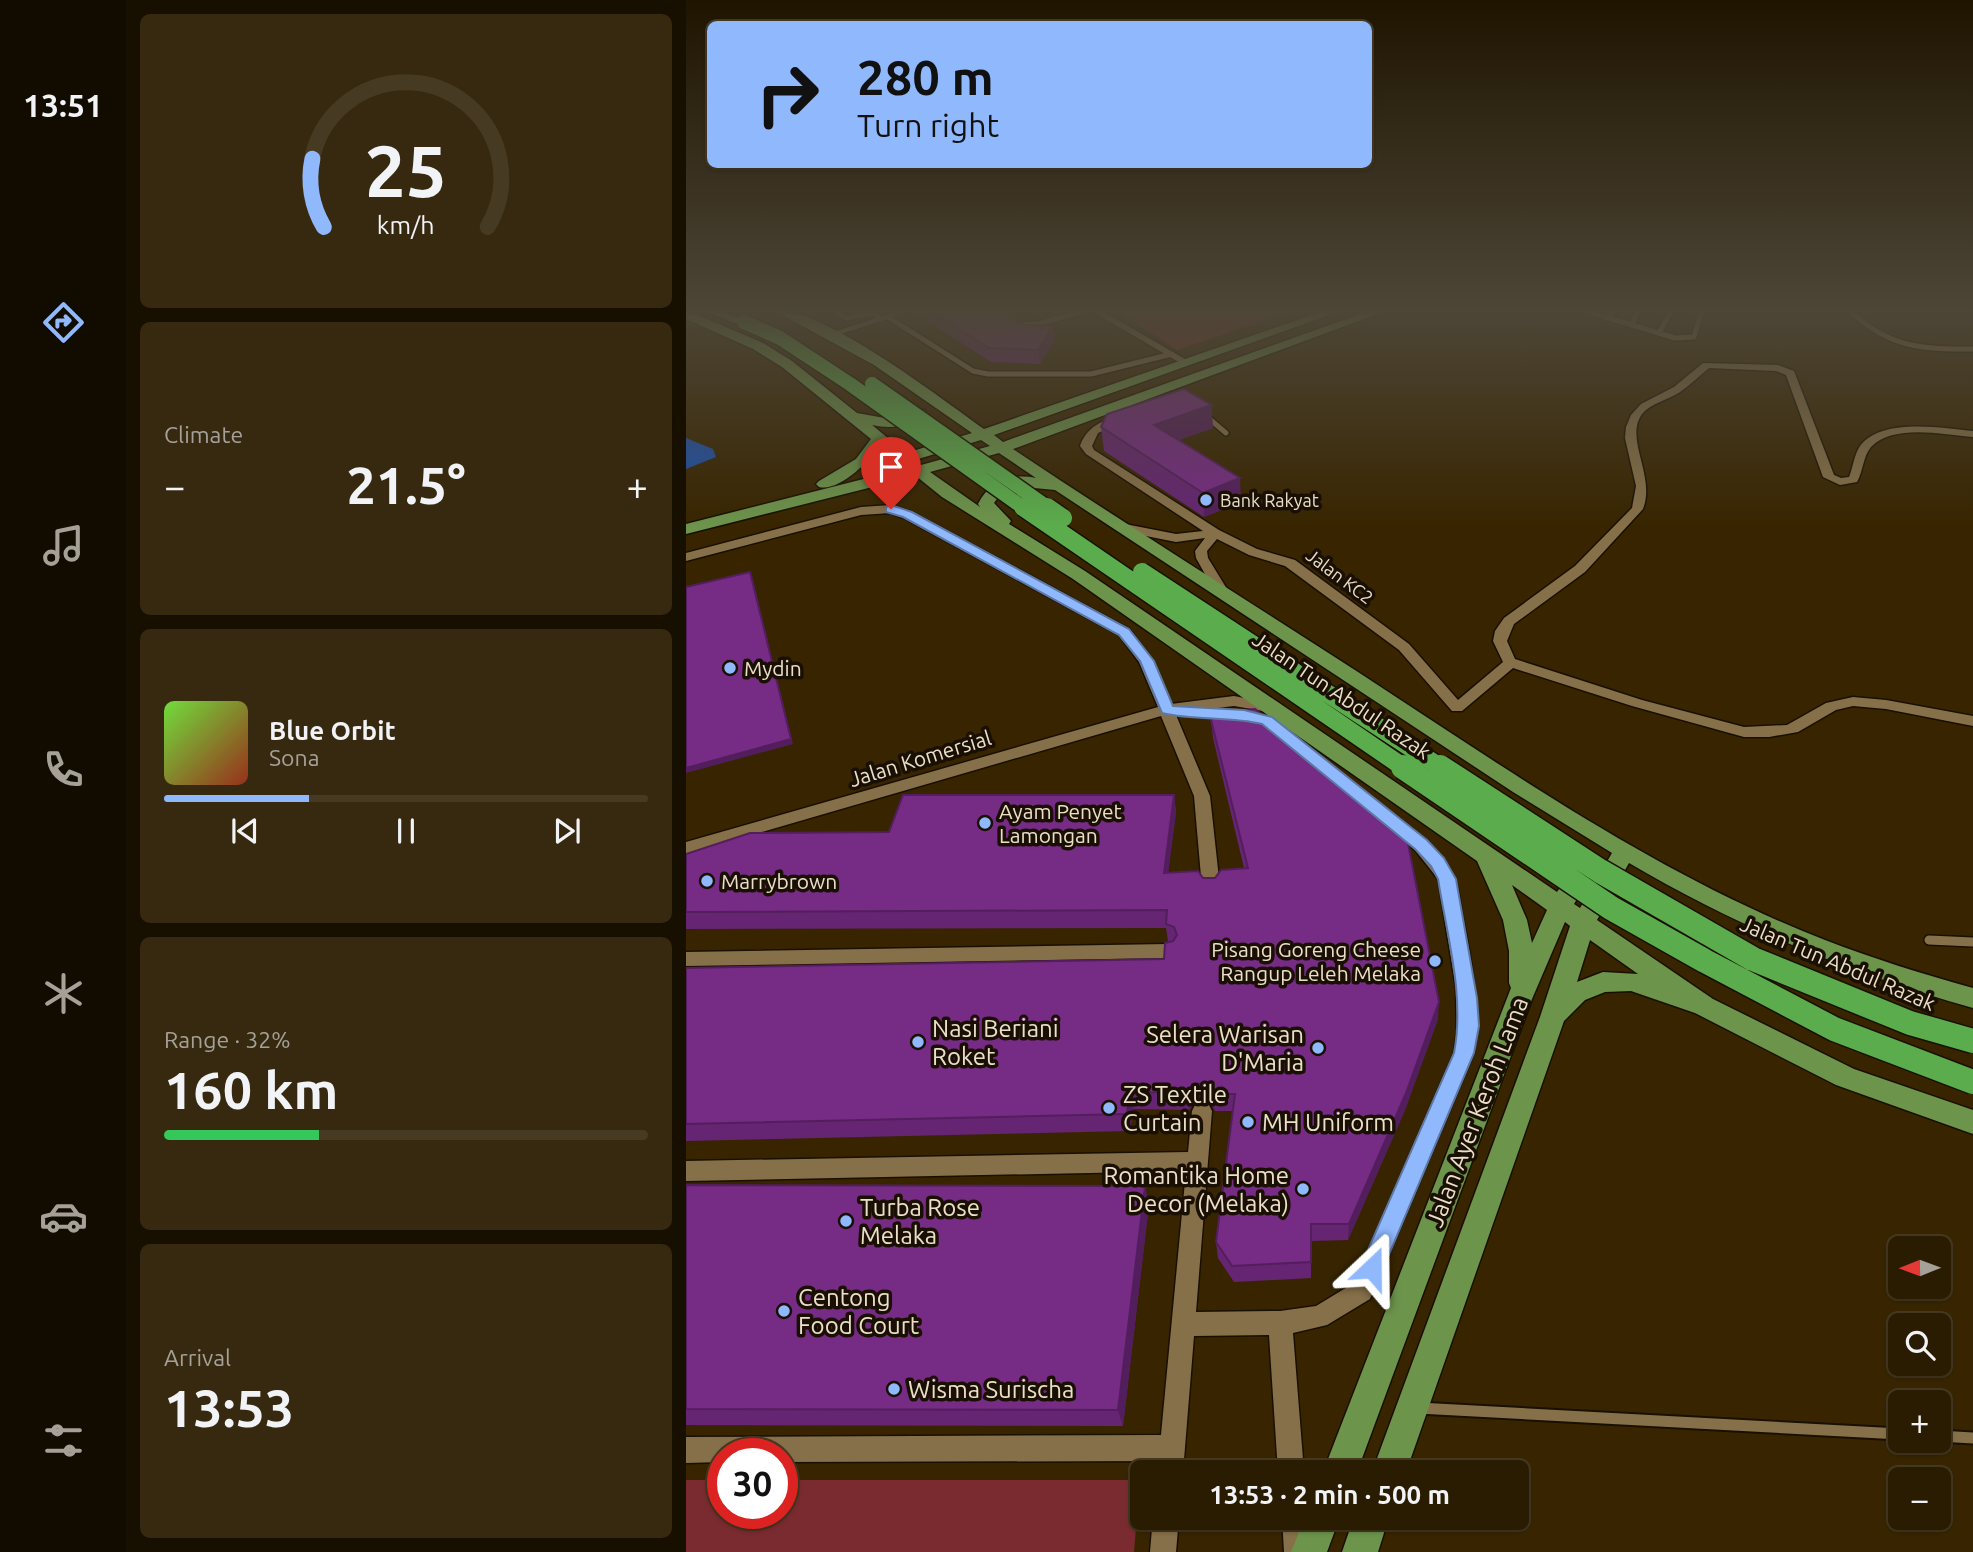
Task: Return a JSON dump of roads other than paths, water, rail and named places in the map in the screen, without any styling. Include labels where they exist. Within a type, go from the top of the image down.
[{"type":"highway","name":"Jalan Tun Abdul Razak","points":[[846,381],[1096,558],[1611,908],[1834,1029],[1973,1082]]},
{"type":"highway","name":"Jalan Tun Abdul Razak","points":[[869,381],[1203,614],[1600,871],[1753,959],[1910,1023],[1973,1041]]},
{"type":"main road","points":[[809,381],[948,494],[1079,575],[1704,1006],[1845,1077],[1973,1122]]},
{"type":"main road","points":[[907,381],[1033,470],[1603,839],[1768,927],[1914,984],[1973,998]]},
{"type":"main road","points":[[686,529],[848,489],[981,435],[1129,381]]},
{"type":"main road","points":[[686,519],[824,484],[1001,448],[1184,381]]},
{"type":"main road","points":[[848,413],[888,425],[911,419],[925,408],[916,387]]},
{"type":"main road","points":[[954,414],[1003,418],[1044,411]]},
{"type":"main road","points":[[1033,470],[1034,457],[1039,448],[1068,423]]},
{"type":"main road","points":[[824,484],[861,462],[879,438]]},
{"type":"main road","points":[[1022,540],[986,504],[989,494],[1002,484],[1023,480],[1040,481],[1088,505]]},
{"type":"main road","points":[[848,489],[906,487],[948,494]]},
{"type":"main road","points":[[1424,813],[1457,811],[1475,803],[1482,788],[1472,756]]},
{"type":"main road","name":"Jalan Ayer Keroh Lama","points":[[1345,1460],[1519,999],[1559,908],[1603,839]]},
{"type":"main road","name":"Jalan Ayer Keroh Lama","points":[[1393,1460],[1553,1017],[1583,923],[1625,851]]},
{"type":"main road","points":[[1480,852],[1500,881],[1518,928],[1522,968],[1519,999]]},
{"type":"main road","points":[[1553,1017],[1576,993],[1603,982],[1631,981],[1704,1006]]},
{"type":"main road","points":[[1310,1552],[1318,1530]]},
{"type":"main road","points":[[1360,1552],[1368,1530]]},
{"type":"street","points":[[1687,381],[1677,390],[1649,404],[1636,416],[1631,440],[1642,478],[1642,500],[1630,518],[1580,569],[1509,621],[1500,631],[1499,642],[1510,662],[1637,703],[1731,729],[1760,733],[1790,729],[1832,705],[1853,702],[1973,721]]},
{"type":"street","points":[[1793,381],[1829,477],[1840,482],[1853,480],[1866,445],[1884,435],[1915,431],[1973,435]]},
{"type":"street","name":"Jalan KC2","points":[[1138,414],[1090,432],[1086,446],[1090,452],[1215,533],[1253,552],[1290,562],[1405,648],[1457,708],[1510,662]]},
{"type":"street","points":[[686,557],[861,511],[891,509],[908,515],[1124,632],[1146,661],[1202,796],[1211,888]]},
{"type":"street","points":[[1125,528],[1177,538],[1215,533]]},
{"type":"street","points":[[1215,533],[1201,551],[1202,558],[1220,589]]},
{"type":"street","points":[[1167,709],[1234,701],[1271,707]]},
{"type":"street","points":[[1167,709],[1244,715],[1267,720],[1339,778]]},
{"type":"street","name":"Jalan Komersial","points":[[686,848],[1167,709]]},
{"type":"street","points":[[1184,1325],[1280,1323],[1319,1317],[1362,1292],[1464,1053],[1469,1026],[1467,998],[1447,879],[1438,862],[1421,845],[1370,803]]},
{"type":"street","points":[[686,960],[1168,951]]},
{"type":"street","points":[[686,1450],[1171,1460],[1202,1111]]},
{"type":"street","points":[[686,1171],[1198,1161]]},
{"type":"street","points":[[1280,1323],[1290,1460]]},
{"type":"street","points":[[1163,1552],[1165,1530]]},
{"type":"street","points":[[1296,1530],[1297,1552]]},
{"type":"lane","points":[[1200,411],[1226,433]]},
{"type":"lane","points":[[1929,940],[1973,942]]},
{"type":"lane","points":[[1412,1408],[1888,1433]]},
{"type":"lane","points":[[1951,1437],[1973,1438]]},
{"type":"water","points":[[686,438],[713,449],[716,457],[686,469]]},
{"type":"place","name":"Bank Rakyat","points":[[1206,500]]},
{"type":"place","name":"Mydin","points":[[730,668]]},
{"type":"place","name":"Ayam Penyet Lamongan","points":[[985,823]]},
{"type":"place","name":"Marrybrown","points":[[707,881]]},
{"type":"place","name":"Pisang Goreng Cheese Rangup Leleh Melaka","points":[[1435,961]]},
{"type":"place","name":"Nasi Beriani Roket","points":[[918,1042]]},
{"type":"place","name":"Selera Warisan D'Maria","points":[[1318,1048]]},
{"type":"place","name":"ZS Textile Curtain","points":[[1109,1108]]},
{"type":"place","name":"MH Uniform","points":[[1248,1122]]},
{"type":"place","name":"Romantika Home Decor (Melaka)","points":[[1303,1189]]},
{"type":"place","name":"Turba Rose Melaka","points":[[846,1221]]},
{"type":"place","name":"Centong Food Court","points":[[784,1311]]},
{"type":"place","name":"Wisma Surischa","points":[[894,1389]]}]
